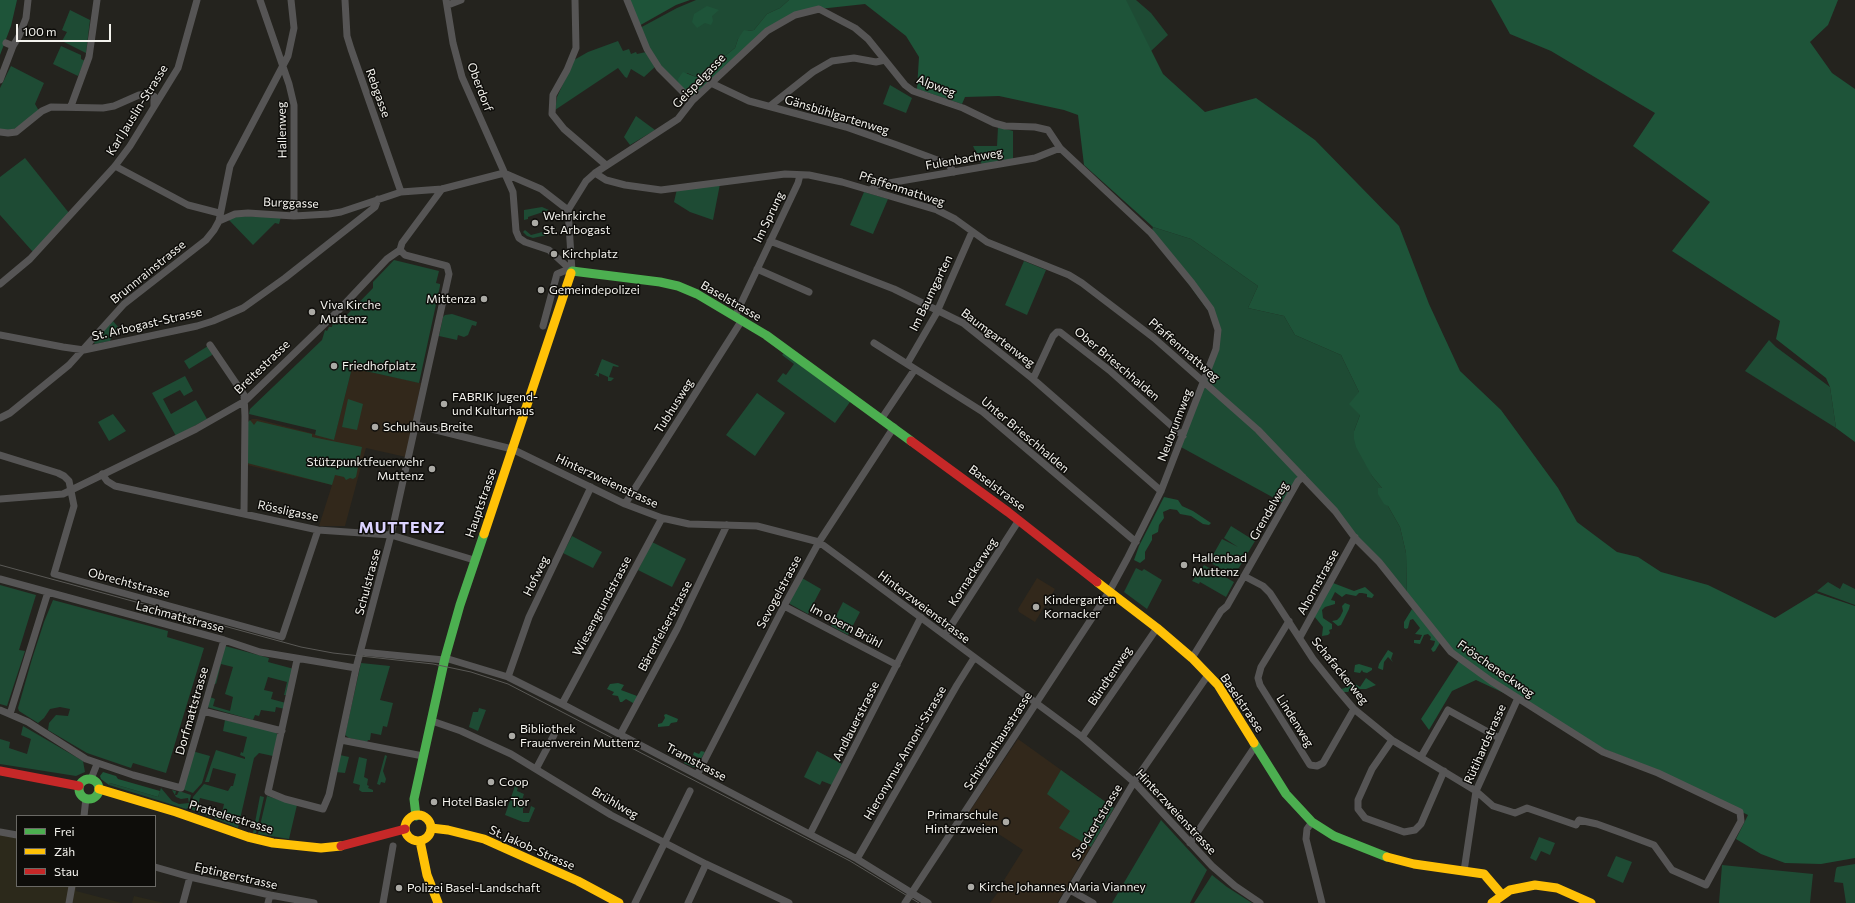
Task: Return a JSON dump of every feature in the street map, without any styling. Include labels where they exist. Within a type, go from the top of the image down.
[{"type":"street","points":[[0,80],[26,18],[28,0]]},
{"type":"street","points":[[70,106],[86,68],[90,53],[97,0]]},
{"type":"street","name":"Karl Jauslin-Strasse","points":[[0,284],[30,259],[115,166],[178,68],[197,0]]},
{"type":"street","name":"Hallenweg","points":[[260,0],[282,68],[289,84],[294,105],[294,216]]},
{"type":"street","points":[[115,166],[188,204],[219,217],[230,166],[282,68],[292,44],[294,28],[291,0]]},
{"type":"street","name":"Rebgasse","points":[[345,0],[347,36],[401,192]]},
{"type":"street","points":[[447,2],[461,0]]},
{"type":"street","points":[[575,0],[576,48],[567,70],[553,95],[552,114],[564,129],[606,165]]},
{"type":"street","points":[[627,0],[647,50],[659,68],[692,101]]},
{"type":"street","name":"Oberdorf","points":[[447,2],[453,43],[462,76],[504,174]]},
{"type":"street","name":"Geispelgasse","points":[[595,173],[678,119],[692,101],[767,31],[795,15],[819,9]]},
{"type":"street","name":"Alpweg","points":[[819,9],[855,28],[868,39],[905,85],[913,91],[963,108],[994,123],[1005,126],[1035,127],[1048,130],[1060,148]]},
{"type":"street","points":[[6,43],[13,46]]},
{"type":"street","points":[[770,106],[813,72],[832,61],[854,58],[876,62],[885,60]]},
{"type":"street","name":"Gänsbühlgartenweg","points":[[711,83],[749,101],[854,130],[948,164],[954,172]]},
{"type":"street","points":[[0,132],[16,132],[42,111],[51,106],[103,108],[114,106],[139,95],[147,94],[154,96],[154,107]]},
{"type":"street","name":"Fulenbachweg","points":[[871,190],[877,185],[1035,158],[1060,148]]},
{"type":"street","name":"Neubrunnweg","points":[[1060,148],[1151,233],[1192,282],[1211,310],[1218,330],[1216,349],[1161,491],[1109,592]]},
{"type":"street","points":[[572,272],[568,210],[579,189],[595,173]]},
{"type":"street","name":"Pfaffenmattweg","points":[[595,173],[606,180],[624,185],[661,190],[785,174],[800,175],[842,182],[936,210],[955,219],[987,242],[1069,275],[1096,292],[1154,338],[1258,430]]},
{"type":"street","points":[[504,174],[541,189],[568,210]]},
{"type":"street","points":[[504,174],[513,192],[514,225],[519,238],[549,250],[572,272]]},
{"type":"street","name":"Burggasse","points":[[219,217],[248,213],[312,217],[341,212],[401,192],[442,189],[504,174]]},
{"type":"street","name":"Im Sprung","points":[[738,318],[757,269],[798,183],[800,175]]},
{"type":"street","points":[[513,192],[517,184],[525,182]]},
{"type":"street","name":"Breitestrasse","points":[[0,499],[63,494],[196,429],[245,401],[338,311],[387,259],[400,250],[402,243],[442,189]]},
{"type":"street","name":"St. Arbogast-Strasse","points":[[0,335],[63,348],[84,350],[197,326],[243,308],[286,278],[375,207],[378,199]]},
{"type":"street","name":"Brunnrainstrasse","points":[[0,418],[10,412],[51,379],[84,350],[102,326],[124,304],[206,240],[219,217]]},
{"type":"street","name":"Im Baumgarten","points":[[908,364],[936,314],[972,232]]},
{"type":"street","name":"Baumgartenweg","points":[[770,241],[894,289],[963,323],[1033,379],[1161,491]]},
{"type":"street","name":"Schulstrasse","points":[[282,731],[268,792],[323,809],[329,795],[356,668],[391,534],[449,274],[447,266],[405,255],[400,250]]},
{"type":"street","points":[[757,269],[809,292]]},
{"type":"street","points":[[543,326],[557,274],[564,271],[572,272]]},
{"type":"street","name":"Baselstrasse","points":[[572,272],[669,284],[697,294],[766,335],[882,418],[1019,520],[1109,592],[1157,628],[1192,658],[1208,675],[1230,704],[1286,794],[1312,822],[1334,836],[1393,859],[1486,875],[1502,895]]},
{"type":"street","name":"Hauptstrasse","points":[[416,816],[414,799],[445,659],[474,560],[572,272]]},
{"type":"street","name":"Tubhusweg","points":[[625,504],[738,318]]},
{"type":"street","name":"Ober Brieschhalden","points":[[1033,379],[1053,336],[1057,332],[1060,332],[1109,370],[1183,436]]},
{"type":"street","name":"Unter Brieschhalden","points":[[874,343],[983,412],[1136,542]]},
{"type":"street","points":[[210,345],[244,395],[244,513]]},
{"type":"street","points":[[882,418],[915,369]]},
{"type":"street","name":"Hinterzweienstrasse","points":[[416,425],[512,449],[625,504],[662,518],[689,524],[758,526],[819,542],[1082,737],[1134,782],[1212,866],[1235,886],[1260,903]]},
{"type":"street","name":"Sevogelstrasse","points":[[697,775],[784,606],[819,542],[894,427]]},
{"type":"street","name":"Fröscheneckweg","points":[[1258,430],[1335,511],[1355,537],[1379,562],[1451,652],[1491,681],[1547,718],[1603,752],[1658,773],[1740,812],[1741,821],[1706,885]]},
{"type":"street","points":[[0,454],[64,476],[69,481],[72,489]]},
{"type":"street","name":"Rössligasse","points":[[102,474],[107,481],[116,486],[318,530],[391,534],[474,560]]},
{"type":"street","name":"Grendelweg","points":[[1192,658],[1244,576],[1298,481],[1303,477]]},
{"type":"street","name":"Hofweg","points":[[508,677],[529,617],[591,487]]},
{"type":"street","name":"Obrechtstrasse","points":[[72,489],[74,506],[54,574],[282,638],[318,530]]},
{"type":"street","name":"Wiesengrundstrasse","points":[[562,704],[662,518]]},
{"type":"street","name":"Kornackerweg","points":[[945,635],[1019,520]]},
{"type":"street","name":"Bärenfelserstrasse","points":[[620,735],[677,629],[727,525]]},
{"type":"street","name":"Ahornstrasse","points":[[1300,637],[1355,537]]},
{"type":"street","name":"Schafackerweg","points":[[1244,576],[1263,586],[1270,593],[1313,659],[1354,709],[1392,740],[1476,791],[1492,806],[1515,813],[1527,808],[1576,825],[1579,820],[1597,824],[1654,846],[1672,870],[1706,885]]},
{"type":"street","name":"Lachmattstrasse","points":[[0,579],[224,640],[260,652],[297,660],[356,668]]},
{"type":"street","points":[[10,714],[48,592]]},
{"type":"street","name":"Schützenhausstrasse","points":[[905,903],[1109,592]]},
{"type":"street","name":"Im obern Brühl","points":[[784,606],[897,665]]},
{"type":"street","name":"Andlauerstrasse","points":[[810,834],[921,617]]},
{"type":"street","name":"Lindenweg","points":[[1289,621],[1261,667],[1258,678],[1260,685],[1310,765],[1317,766],[1323,763],[1354,709]]},
{"type":"street","name":"Bündtenweg","points":[[1082,737],[1157,628]]},
{"type":"street","name":"Dorfmattstrasse","points":[[97,764],[181,788],[224,640]]},
{"type":"street","name":"Tramstrasse","points":[[360,652],[445,659],[508,677],[857,859],[928,903]]},
{"type":"street","name":"Hieronymus Annoni-Strasse","points":[[857,859],[974,658]]},
{"type":"street","points":[[203,711],[282,731],[297,660]]},
{"type":"street","name":"Stockertstrasse","points":[[1062,903],[1134,782],[1208,675]]},
{"type":"street","name":"Rütihardstrasse","points":[[1464,871],[1476,791],[1518,698]]},
{"type":"street","points":[[0,710],[56,739],[77,754],[97,764],[91,779]]},
{"type":"street","points":[[1421,757],[1448,710],[1499,738]]},
{"type":"street","name":"Brühlweg","points":[[432,721],[467,733],[536,769],[611,815],[664,843],[789,903]]},
{"type":"street","points":[[536,769],[554,735]]},
{"type":"street","points":[[341,740],[423,756]]},
{"type":"street","points":[[1392,740],[1372,769],[1358,800],[1358,809],[1365,818],[1404,832],[1415,830],[1420,824],[1444,771]]},
{"type":"street","points":[[1190,843],[1256,745]]},
{"type":"street","points":[[0,771],[79,786]]},
{"type":"street","points":[[91,779],[97,782],[99,789],[95,796],[86,798],[79,792],[79,786],[82,781],[91,779]]},
{"type":"street","name":"Prattelerstrasse","points":[[99,789],[176,812],[248,837],[273,843],[321,848],[346,846],[405,829]]},
{"type":"street","points":[[635,903],[690,791]]},
{"type":"street","points":[[84,815],[86,798]]},
{"type":"street","points":[[416,816],[426,818],[431,828],[426,838],[420,841],[412,839],[405,829],[409,819],[416,816]]},
{"type":"street","points":[[1312,822],[1307,829],[1306,839],[1322,903]]},
{"type":"street","name":"St. Jakob-Strasse","points":[[431,828],[448,830],[484,840],[578,881],[620,903]]},
{"type":"street","points":[[0,832],[16,835]]},
{"type":"street","points":[[420,841],[427,875],[438,903]]},
{"type":"street","points":[[382,903],[393,846]]},
{"type":"street","points":[[688,903],[706,864]]},
{"type":"street","name":"Eptingerstrasse","points":[[156,867],[190,877],[314,903]]},
{"type":"street","points":[[183,903],[190,877]]},
{"type":"street","points":[[1492,903],[1502,895],[1520,887],[1541,885],[1557,888],[1591,903]]},
{"type":"street","points":[[69,903],[72,887]]},
{"type":"street","points":[[1070,890],[1093,903]]},
{"type":"street","points":[[268,903],[270,895]]},
{"type":"shaded area","name":"Schulhaus Breite","points":[[352,368],[421,383],[406,457],[366,448],[345,526],[319,526],[332,485],[247,465],[248,422],[252,419],[257,419],[334,439]]},
{"type":"shaded area","points":[[1037,578],[1055,589],[1035,622],[1019,612],[1018,609]]},
{"type":"shaded area","points":[[1018,739],[1114,808],[1057,903],[990,903],[1006,881],[1004,880],[1023,850],[968,814]]},
{"type":"shaded area","points":[[0,832],[16,835],[16,887],[76,887],[76,891],[122,903],[0,903]]},
{"type":"shaded area","points":[[134,896],[164,903],[132,903]]},
{"type":"green space","points":[[0,0],[17,0],[11,26],[0,55]]},
{"type":"green space","points":[[627,0],[690,0],[676,5],[637,27]]},
{"type":"green space","points":[[696,0],[789,0],[780,8],[767,14],[754,30],[748,31],[738,39],[735,48],[700,76],[696,77],[687,73],[679,87],[659,68],[638,29],[677,8]]},
{"type":"green space","points":[[789,0],[1126,0],[1163,74],[1205,112],[1256,98],[1315,140],[1399,226],[1429,304],[1460,371],[1501,410],[1558,488],[1577,522],[1617,552],[1638,557],[1661,572],[1708,585],[1775,618],[1816,593],[1855,606],[1855,858],[1821,864],[1785,863],[1761,854],[1736,839],[1748,815],[1657,770],[1604,749],[1538,709],[1476,680],[1452,691],[1429,730],[1421,719],[1460,659],[1407,599],[1406,553],[1400,527],[1388,506],[1384,504],[1378,494],[1378,488],[1382,488],[1372,476],[1356,447],[1354,431],[1360,415],[1349,404],[1359,392],[1341,355],[1295,335],[1284,316],[1248,308],[1258,286],[1191,239],[1153,227],[1084,165],[1078,115],[1064,110],[999,96],[965,97],[962,104],[917,89],[919,57],[906,36],[865,4],[819,9],[776,25],[692,101],[679,88],[678,79],[683,72],[696,77],[700,76],[735,48],[738,39],[744,30],[754,30],[767,14],[780,8]]},
{"type":"green space","points":[[1119,0],[1136,0],[1151,13],[1168,35],[1150,52]]},
{"type":"green space","points":[[1491,0],[1838,0],[1828,25],[1810,42],[1832,73],[1855,89],[1855,442],[1836,428],[1830,387],[1826,378],[1776,339],[1780,321],[1672,251],[1710,202],[1633,146],[1655,113],[1551,51],[1510,34]]},
{"type":"green space","points":[[707,6],[719,10],[712,16],[713,21],[711,25],[705,23],[697,28],[692,22],[694,14]]},
{"type":"green space","points":[[70,10],[90,20],[86,53],[62,41],[67,32],[62,30]]},
{"type":"green space","points":[[618,41],[623,51],[629,49],[631,54],[636,52],[637,54],[646,52],[656,66],[644,77],[631,69],[627,78],[618,68],[555,110],[557,97],[574,60],[588,52]]},
{"type":"green space","points":[[61,46],[81,55],[81,59],[85,61],[78,76],[53,64]]},
{"type":"green space","points":[[11,66],[44,83],[35,104],[39,111],[13,130],[6,130],[0,129],[0,88]]},
{"type":"green space","points":[[890,85],[912,98],[906,113],[883,104]]},
{"type":"green space","points":[[636,116],[655,130],[630,145],[624,137]]},
{"type":"green space","points":[[998,127],[1013,131],[1013,159],[982,165],[973,146],[997,146]]},
{"type":"green space","points":[[25,158],[69,213],[33,252],[0,215],[0,177]]},
{"type":"green space","points":[[720,184],[713,220],[690,212],[674,202],[677,189]]},
{"type":"green space","points":[[864,192],[888,199],[873,234],[850,225]]},
{"type":"green space","points":[[542,207],[549,210],[528,217],[528,219],[524,220],[524,210]]},
{"type":"green space","points":[[236,216],[281,217],[279,224],[275,223],[253,245],[228,219]]},
{"type":"green space","points":[[1153,227],[1191,239],[1258,286],[1248,308],[1284,316],[1295,335],[1341,355],[1359,392],[1360,415],[1354,431],[1372,476],[1382,488],[1388,506],[1400,527],[1406,553],[1407,599],[1303,477],[1285,504],[1179,446],[1216,349],[1215,320],[1151,233]]},
{"type":"green space","points":[[525,230],[531,235],[550,230],[552,234],[533,238],[527,236],[523,232]]},
{"type":"green space","points":[[394,260],[439,271],[436,283],[440,284],[440,286],[419,383],[352,368],[334,440],[315,435],[316,430],[249,414],[250,409],[322,340],[325,330],[327,331],[329,327],[332,327],[333,323],[337,324],[338,318],[343,319],[373,288],[373,282]]},
{"type":"green space","points":[[1024,261],[1046,270],[1027,315],[1005,305]]},
{"type":"green space","points":[[452,314],[477,322],[476,326],[472,325],[468,335],[464,337],[458,335],[457,340],[439,336],[443,317],[445,315]]},
{"type":"green space","points":[[113,321],[119,328],[112,336],[110,341],[95,344],[93,341]]},
{"type":"green space","points":[[1769,340],[1776,347],[1830,387],[1836,428],[1745,371]]},
{"type":"green space","points":[[208,346],[212,355],[189,369],[184,361]]},
{"type":"green space","points":[[784,353],[850,402],[835,423],[777,381],[783,373],[786,375],[794,364],[782,355]]},
{"type":"green space","points":[[602,359],[619,366],[613,366],[609,377],[614,378],[611,381],[608,381],[608,377],[599,373],[599,377],[594,374],[596,374]]},
{"type":"green space","points":[[185,376],[193,391],[184,396],[180,390],[163,399],[171,414],[196,400],[207,419],[176,436],[152,393]]},
{"type":"green space","points":[[757,393],[785,413],[755,456],[726,435]]},
{"type":"green space","points":[[348,399],[363,404],[357,430],[342,427]]},
{"type":"green space","points":[[113,414],[126,431],[109,441],[98,422]]},
{"type":"green space","points":[[250,420],[254,425],[257,421],[312,434],[312,437],[362,447],[356,477],[346,480],[344,477],[335,475],[332,485],[247,463],[248,422]]},
{"type":"green space","points":[[1164,497],[1178,500],[1182,506],[1193,511],[1211,523],[1209,525],[1203,524],[1191,516],[1180,514],[1177,510],[1170,509],[1163,512],[1164,518],[1159,525],[1158,532],[1152,535],[1152,540],[1145,552],[1145,559],[1140,563],[1134,560],[1139,546]]},
{"type":"green space","points":[[1231,526],[1255,541],[1234,576],[1209,562],[1222,539],[1238,547],[1224,538]]},
{"type":"green space","points":[[572,536],[602,552],[593,568],[563,553]]},
{"type":"green space","points":[[652,542],[686,559],[672,587],[638,570]]},
{"type":"green space","points":[[1204,565],[1234,582],[1226,597],[1200,582],[1199,584],[1192,581]]},
{"type":"green space","points":[[1136,568],[1142,571],[1144,569],[1162,580],[1147,609],[1124,592]]},
{"type":"green space","points":[[802,578],[821,589],[808,614],[790,604],[790,600]]},
{"type":"green space","points":[[1828,582],[1840,589],[1843,583],[1855,589],[1855,605],[1817,591]]},
{"type":"green space","points":[[1333,583],[1354,591],[1365,587],[1374,595],[1372,598],[1367,597],[1367,594],[1359,593],[1356,596],[1346,594],[1342,597],[1335,592],[1331,600],[1335,601],[1335,604],[1325,607],[1322,610],[1323,618],[1332,624],[1332,629],[1329,630],[1330,633],[1328,635],[1322,636],[1323,627],[1314,616]]},
{"type":"green space","points":[[0,585],[36,595],[19,650],[25,651],[7,706],[0,704]]},
{"type":"green space","points":[[53,600],[168,631],[167,637],[204,648],[166,773],[133,763],[131,768],[87,753],[48,730],[49,723],[56,715],[68,716],[70,709],[60,707],[50,709],[44,718],[38,723],[19,711],[18,708],[32,659]]},
{"type":"green space","points":[[843,602],[860,612],[848,635],[831,626]]},
{"type":"green space","points":[[1345,603],[1350,605],[1349,609],[1341,625],[1338,626],[1332,621],[1337,620],[1340,617],[1343,611],[1342,606]]},
{"type":"green space","points":[[1412,609],[1441,641],[1435,651],[1433,652],[1431,649],[1435,641],[1430,640],[1431,637],[1428,634],[1424,635],[1420,644],[1414,643],[1414,640],[1420,640],[1422,635],[1415,634],[1420,628],[1413,619],[1410,620],[1408,628],[1404,628],[1404,622]]},
{"type":"green space","points":[[225,646],[269,658],[268,662],[294,669],[287,695],[284,695],[287,682],[268,677],[264,690],[273,692],[271,699],[286,703],[285,709],[276,707],[275,712],[261,710],[259,716],[255,715],[253,720],[207,707],[210,697],[215,699],[213,706],[230,711],[233,697],[225,694],[233,667],[221,664],[216,684],[214,683]]},
{"type":"green space","points":[[1388,650],[1393,653],[1391,659],[1393,662],[1388,657],[1384,662],[1383,670],[1380,669],[1378,668],[1379,664]]},
{"type":"green space","points":[[361,663],[390,666],[380,700],[393,703],[387,727],[383,726],[381,735],[371,733],[370,740],[367,742],[349,738],[345,735]]},
{"type":"green space","points":[[1359,664],[1372,668],[1372,670],[1367,673],[1363,672],[1362,670],[1360,673],[1354,672],[1355,665]]},
{"type":"green space","points":[[1366,678],[1376,685],[1366,689],[1360,689],[1353,686],[1348,692],[1342,692],[1341,689],[1345,688],[1348,684],[1345,681],[1347,679],[1360,687]]},
{"type":"green space","points":[[618,683],[624,685],[621,690],[637,696],[636,701],[633,703],[626,699],[620,702],[618,696],[612,695],[614,692],[607,689],[610,684]]},
{"type":"green space","points":[[479,708],[486,710],[478,731],[469,727],[473,712],[478,712]]},
{"type":"green space","points":[[666,714],[678,719],[677,722],[671,723],[669,726],[658,727],[658,724],[662,723],[665,718],[664,715]]},
{"type":"green space","points":[[225,720],[276,732],[278,737],[273,756],[259,753],[254,758],[238,828],[214,818],[215,815],[221,817],[224,804],[200,798],[197,809],[211,814],[210,817],[190,809],[193,797],[204,784],[228,791],[231,786],[233,786],[236,774],[213,768],[209,782],[205,782],[216,750],[245,759],[245,757],[240,755],[241,752],[243,753],[247,737],[223,731]]},
{"type":"green space","points":[[23,726],[83,761],[85,772],[76,776],[0,764],[0,739],[10,742],[9,748],[27,754],[31,739],[21,735]]},
{"type":"green space","points":[[192,751],[210,756],[202,783],[193,793],[182,789]]},
{"type":"green space","points":[[701,751],[705,752],[696,767],[684,763],[685,760],[695,762],[699,758],[693,755],[694,752],[699,754]]},
{"type":"green space","points":[[817,751],[842,764],[832,785],[822,781],[820,785],[804,777]]},
{"type":"green space","points":[[340,755],[349,757],[345,773],[336,772]]},
{"type":"green space","points":[[385,755],[387,756],[383,771],[386,779],[385,783],[381,782],[380,785],[377,784]]},
{"type":"green space","points":[[359,757],[367,759],[364,777],[368,779],[368,788],[373,790],[373,792],[362,792],[359,790],[360,785],[353,783]]},
{"type":"green space","points":[[1061,770],[1114,808],[1091,847],[1059,828],[1070,811],[1047,794]]},
{"type":"green space","points":[[103,772],[116,776],[118,779],[160,791],[158,797],[110,783],[109,785],[101,779],[100,776]]},
{"type":"green space","points":[[110,783],[158,797],[161,788],[172,801],[179,804],[189,803],[188,798],[181,799],[176,797],[172,790],[176,791],[175,795],[177,795],[179,791],[191,795],[188,808],[186,809],[109,785]]},
{"type":"green space","points":[[515,786],[518,787],[517,791],[524,794],[522,800],[528,803],[526,807],[523,808],[523,813],[529,813],[531,806],[535,808],[529,822],[523,822],[505,815]]},
{"type":"green space","points":[[260,796],[264,797],[256,833],[253,833]]},
{"type":"green space","points":[[267,796],[297,805],[289,839],[258,834]]},
{"type":"green space","points":[[1161,820],[1207,870],[1190,903],[1112,903]]},
{"type":"green space","points":[[1539,837],[1555,843],[1550,855],[1541,851],[1536,861],[1530,858]]},
{"type":"green space","points":[[1616,856],[1632,862],[1623,883],[1607,876]]},
{"type":"green space","points":[[1855,864],[1855,903],[1846,903],[1843,883],[1834,882],[1836,869],[1837,867]]},
{"type":"green space","points":[[1722,865],[1813,874],[1810,903],[1719,903]]},
{"type":"green space","points":[[1212,875],[1227,887],[1252,903],[1194,903]]},
{"type":"tram line","points":[[0,565],[301,647],[333,653],[433,664],[471,672],[508,684],[850,861],[919,903]]},
{"type":"traffic: fast","points":[[571,273],[572,271],[660,282],[678,286],[697,294],[766,335],[911,441]]},
{"type":"traffic: fast","points":[[416,816],[414,799],[445,658],[460,605],[484,534]]},
{"type":"traffic: fast","points":[[1254,743],[1286,794],[1312,822],[1334,836],[1387,857]]},
{"type":"traffic: fast","points":[[89,779],[96,782],[99,789],[96,796],[89,799],[82,796],[79,789],[82,782],[89,779]]},
{"type":"traffic: slow","points":[[484,534],[571,273]]},
{"type":"traffic: slow","points":[[1097,582],[1157,628],[1192,658],[1218,685],[1254,743]]},
{"type":"traffic: slow","points":[[99,789],[176,812],[248,837],[273,843],[321,848],[341,846]]},
{"type":"traffic: slow","points":[[418,815],[427,819],[431,828],[427,837],[418,841],[409,837],[405,828],[409,819],[418,815]]},
{"type":"traffic: slow","points":[[431,828],[448,830],[484,839],[578,881],[619,903]]},
{"type":"traffic: slow","points":[[420,841],[427,875],[438,903]]},
{"type":"traffic: slow","points":[[1387,857],[1414,864],[1484,874],[1502,895]]},
{"type":"traffic: slow","points":[[1492,903],[1510,890],[1535,885],[1557,888],[1591,903]]},
{"type":"traffic: jam","points":[[911,441],[1008,512],[1097,582]]},
{"type":"traffic: jam","points":[[0,771],[79,786]]},
{"type":"traffic: jam","points":[[341,846],[405,829]]},
{"type":"place","name":"Wehrkirche St. Arbogast","points":[[535,223]]},
{"type":"place","name":"Kirchplatz","points":[[554,254]]},
{"type":"place","name":"Gemeindepolizei","points":[[541,290]]},
{"type":"place","name":"Mittenza","points":[[484,299]]},
{"type":"place","name":"Viva Kirche Muttenz","points":[[312,312]]},
{"type":"place","name":"Friedhofplatz","points":[[334,366]]},
{"type":"place","name":"FABRIK Jugend- und Kulturhaus","points":[[444,404]]},
{"type":"place","name":"Schulhaus Breite","points":[[375,427]]},
{"type":"place","name":"Stützpunktfeuerwehr Muttenz","points":[[432,469]]},
{"type":"place","name":"Hallenbad Muttenz","points":[[1184,565]]},
{"type":"place","name":"Kindergarten Kornacker","points":[[1036,607]]},
{"type":"place","name":"Bibliothek Frauenverein Muttenz","points":[[512,736]]},
{"type":"place","name":"Coop","points":[[491,782]]},
{"type":"place","name":"Hotel Basler Tor","points":[[434,802]]},
{"type":"place","name":"Primarschule Hinterzweien","points":[[1006,822]]},
{"type":"place","name":"Kirche Johannes Maria Vianney","points":[[971,887]]},
{"type":"place","name":"Polizei Basel-Landschaft","points":[[399,888]]},
{"type":"district","name":"MUTTENZ","points":[[402,528]]}]
